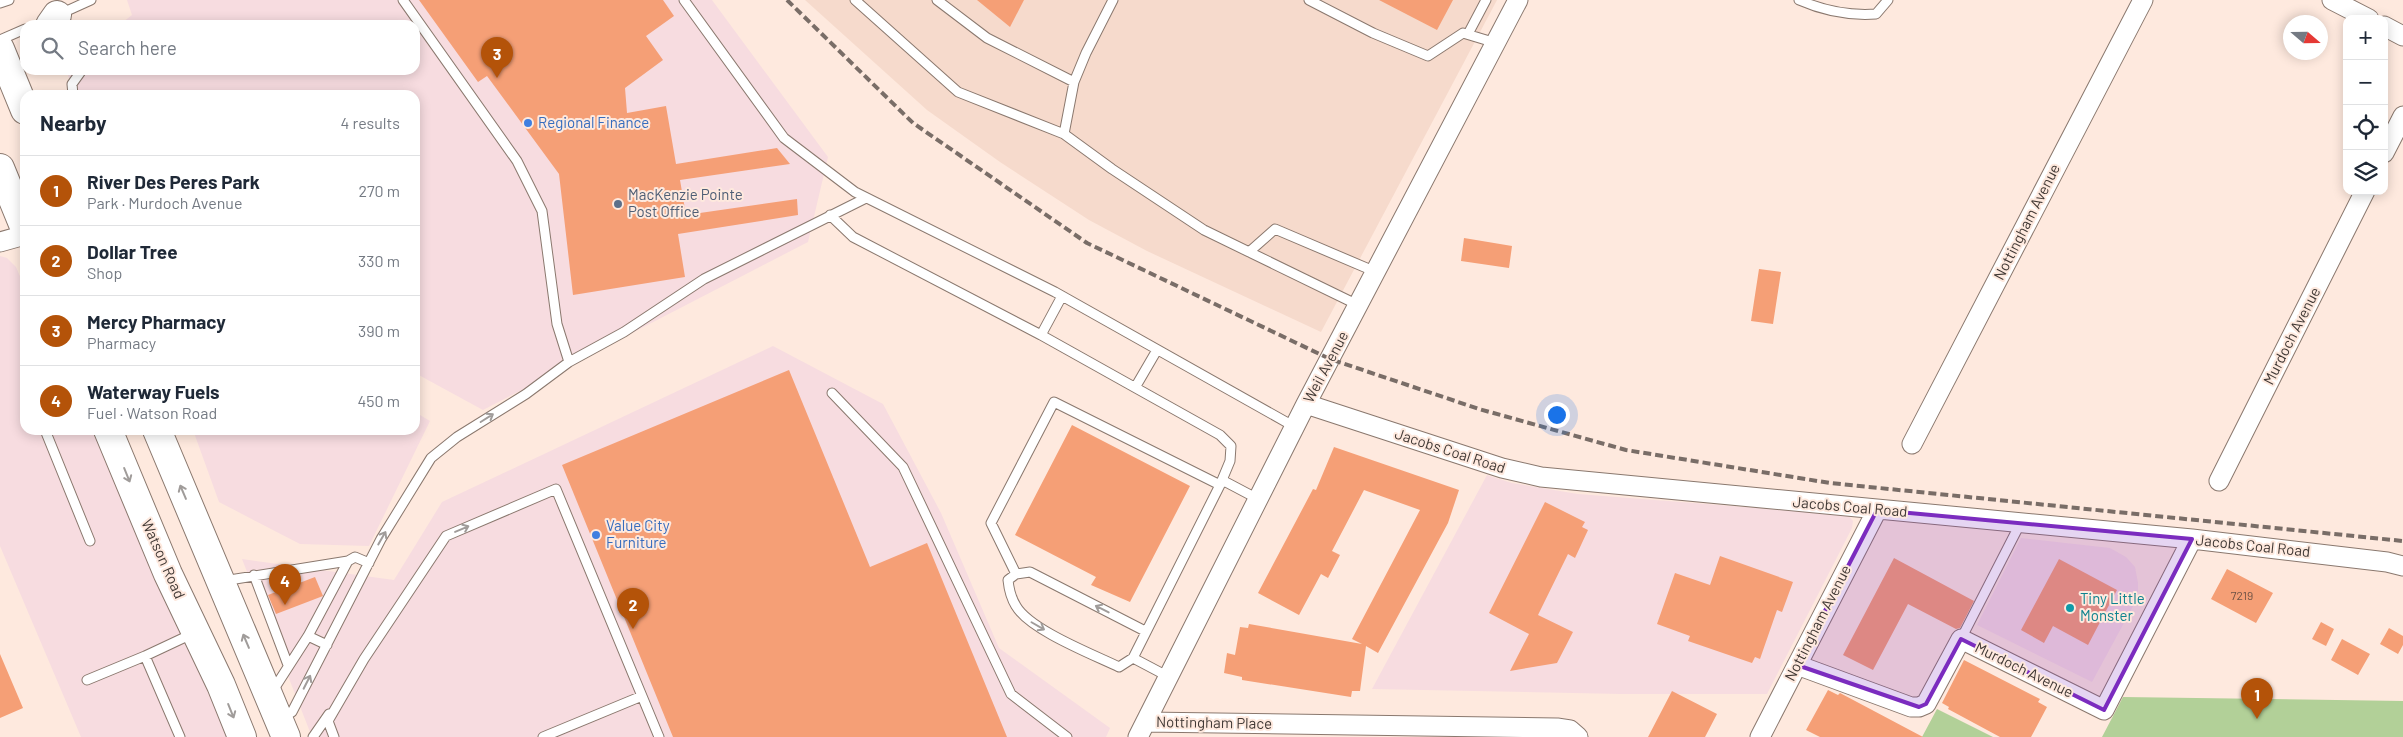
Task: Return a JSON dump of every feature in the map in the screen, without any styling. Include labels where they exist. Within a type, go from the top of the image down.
[{"type":"main road","points":[[0,49],[20,97]]},
{"type":"main road","points":[[27,90],[29,75]]},
{"type":"main road","points":[[0,168],[20,217]]},
{"type":"main road","name":"Watson Road","points":[[110,435],[168,574],[221,686],[242,737]]},
{"type":"main road","points":[[159,435],[274,710]]},
{"type":"street","name":"Weil Avenue","points":[[1142,729],[1306,404],[1518,0]]},
{"type":"street","name":"Nottingham Avenue","points":[[1912,444],[2142,0]]},
{"type":"street","points":[[2332,0],[2361,15]]},
{"type":"street","points":[[2388,28],[2403,36]]},
{"type":"street","points":[[2386,150],[2403,116]]},
{"type":"street","name":"Murdoch Avenue","points":[[2219,481],[2363,195]]},
{"type":"street","points":[[0,242],[20,236]]},
{"type":"street","name":"Jacobs Coal Road","points":[[1306,404],[1502,468],[1541,477],[2192,539],[2387,562],[2403,566]]},
{"type":"street","name":"Nottingham Avenue","points":[[1760,737],[1877,510]]},
{"type":"street","name":"Murdoch Avenue","points":[[1797,665],[1911,707],[1919,707],[1926,704],[1961,639],[2104,710],[2192,539]]},
{"type":"street","name":"Nottingham Place","points":[[1142,729],[1557,728],[1570,730],[1578,737]]},
{"type":"lane","points":[[0,3],[9,0]]},
{"type":"lane","points":[[52,20],[92,0]]},
{"type":"lane","points":[[403,0],[417,20]]},
{"type":"lane","points":[[684,0],[784,138],[855,192],[1062,296],[1295,427]]},
{"type":"lane","points":[[855,0],[958,92],[1064,134],[1112,169],[1204,230],[1358,305]]},
{"type":"lane","points":[[937,0],[988,38],[1074,82]]},
{"type":"lane","points":[[1064,134],[1074,82],[1086,53],[1113,0]]},
{"type":"lane","points":[[1309,0],[1373,33],[1428,56],[1463,33],[1496,43]]},
{"type":"lane","points":[[1468,34],[1486,0]]},
{"type":"lane","points":[[1799,0],[1820,9],[1855,16],[1876,14],[1888,0]]},
{"type":"lane","points":[[420,24],[517,161],[542,211],[556,324],[569,362]]},
{"type":"lane","points":[[0,40],[20,31]]},
{"type":"lane","points":[[73,90],[72,84],[78,75]]},
{"type":"lane","points":[[348,561],[308,636],[288,665],[274,710],[292,712],[369,563],[431,458],[457,437],[526,394],[569,362],[624,332],[704,279],[866,198]]},
{"type":"lane","points":[[830,215],[853,237],[1136,386],[1220,435],[1230,446],[1230,461],[1221,482],[1133,658],[1119,667],[1033,624],[1016,608],[1009,594],[1008,580],[1016,574],[1030,572],[1145,631]]},
{"type":"lane","points":[[1249,252],[1275,228],[1376,272]]},
{"type":"lane","points":[[1041,335],[1062,296]]},
{"type":"lane","points":[[1136,386],[1157,350]]},
{"type":"lane","points":[[832,393],[904,466],[1011,694],[1067,737]]},
{"type":"lane","points":[[1016,574],[991,523],[1054,402],[1258,499]]},
{"type":"lane","points":[[47,435],[90,542]]},
{"type":"lane","points":[[334,737],[328,721],[408,591],[446,536],[556,489],[659,737]]},
{"type":"lane","points":[[1961,639],[2020,524]]},
{"type":"lane","points":[[221,582],[254,575],[348,561],[355,557],[369,563]]},
{"type":"lane","points":[[254,575],[288,665]]},
{"type":"lane","points":[[87,680],[196,632]]},
{"type":"lane","points":[[308,636],[326,645]]},
{"type":"lane","points":[[145,656],[180,737]]},
{"type":"lane","points":[[1133,658],[1169,677]]},
{"type":"lane","points":[[313,737],[351,683]]},
{"type":"lane","points":[[543,737],[642,696]]},
{"type":"highlighted area","points":[[1877,510],[2192,539],[2104,710],[1961,639],[1926,704],[1919,707],[1797,665]]},
{"type":"shaded area","points":[[127,0],[712,0],[828,157],[808,242],[483,410],[420,376],[420,90],[73,90],[68,75],[420,75],[420,20],[126,20],[132,15]]},
{"type":"shaded area","points":[[805,0],[1497,0],[1321,332],[1147,251],[1089,220],[1000,162],[927,110]]},
{"type":"shaded area","points":[[0,256],[7,258],[16,267],[20,276],[20,435],[97,435],[229,737],[81,737],[0,546]]},
{"type":"shaded area","points":[[773,346],[883,404],[941,513],[999,648],[1110,728],[1106,737],[312,737],[242,559],[394,580],[442,502]]},
{"type":"shaded area","points":[[420,415],[430,421],[369,546],[300,544],[219,502],[195,435],[420,435]]},
{"type":"shaded area","points":[[1487,475],[1512,483],[1578,494],[1848,515],[1853,521],[1852,528],[1767,694],[1621,694],[1372,689]]},
{"type":"shaded area","points":[[2021,538],[2110,548],[2126,557],[2135,567],[2138,597],[2092,682],[1977,625]]},
{"type":"green space","points":[[2123,697],[2403,701],[2403,737],[2102,737]]},
{"type":"green space","points":[[1937,709],[1993,737],[1922,737]]},
{"type":"building","points":[[419,0],[663,0],[674,16],[646,36],[663,60],[625,88],[627,113],[666,106],[676,164],[777,148],[790,164],[680,180],[686,215],[797,199],[798,215],[678,234],[685,277],[573,295],[559,174],[487,76],[478,82]]},
{"type":"building","points":[[977,0],[1024,0],[1010,27]]},
{"type":"building","points":[[1379,0],[1453,0],[1437,30]]},
{"type":"building","points":[[1464,238],[1512,246],[1509,268],[1461,261]]},
{"type":"building","points":[[1759,269],[1781,272],[1773,324],[1751,321]]},
{"type":"building","points":[[789,370],[870,567],[927,543],[1007,737],[673,737],[562,465]]},
{"type":"building","points":[[1072,425],[1190,486],[1130,602],[1091,585],[1096,577],[1015,535]]},
{"type":"building","points":[[1334,447],[1459,490],[1448,523],[1378,653],[1366,646],[1360,691],[1352,691],[1351,697],[1242,680],[1242,677],[1224,673],[1227,653],[1235,655],[1240,627],[1248,628],[1249,624],[1362,644],[1352,639],[1420,510],[1364,490],[1332,551],[1340,555],[1328,578],[1321,574],[1299,615],[1258,593],[1313,489],[1316,490]]},
{"type":"building","points":[[1545,502],[1585,522],[1582,527],[1588,530],[1575,558],[1568,554],[1538,615],[1573,632],[1557,663],[1510,671],[1529,634],[1489,613]]},
{"type":"building","points":[[1720,556],[1793,582],[1782,612],[1777,610],[1760,659],[1755,657],[1752,663],[1688,641],[1690,636],[1657,624],[1675,573],[1710,585]]},
{"type":"building","points":[[1894,558],[1974,601],[1960,628],[1956,629],[1908,604],[1873,670],[1843,655]]},
{"type":"building","name":"Tiny Little Monster","points":[[2059,559],[2117,590],[2088,645],[2053,626],[2044,643],[2021,630]]},
{"type":"building","points":[[2227,569],[2273,593],[2256,623],[2211,599]]},
{"type":"building","points":[[315,577],[323,596],[276,614],[268,595]]},
{"type":"building","points":[[2321,622],[2334,629],[2326,646],[2312,639]]},
{"type":"building","points":[[2389,628],[2403,636],[2403,645],[2398,654],[2380,644]]},
{"type":"building","points":[[2342,639],[2370,654],[2358,675],[2331,660]]},
{"type":"building","points":[[0,654],[23,708],[0,718]]},
{"type":"building","points":[[1964,660],[2040,699],[2038,702],[2047,707],[2031,737],[2000,737],[1948,709],[1949,707],[1942,703]]},
{"type":"building","points":[[1828,690],[1838,695],[1840,693],[1923,737],[1820,737],[1806,730]]},
{"type":"building","points":[[1672,691],[1717,714],[1705,737],[1648,737]]},
{"type":"railway","points":[[787,0],[913,123],[1087,243],[1330,359],[1479,409],[1626,450],[1830,483],[2403,541]]},
{"type":"place","name":"Mercy Pharmacy","points":[[497,78]]},
{"type":"place","name":"Regional Finance","points":[[528,123]]},
{"type":"place","name":"MacKenzie Pointe Post Office","points":[[618,204]]},
{"type":"place","name":"Value City Furniture","points":[[596,535]]},
{"type":"place","name":"Waterway Fuels","points":[[285,605]]},
{"type":"place","name":"Tiny Little Monster","points":[[2070,608]]},
{"type":"place","name":"Dollar Tree","points":[[633,629]]},
{"type":"place","name":"River Des Peres Park","points":[[2257,719]]}]
